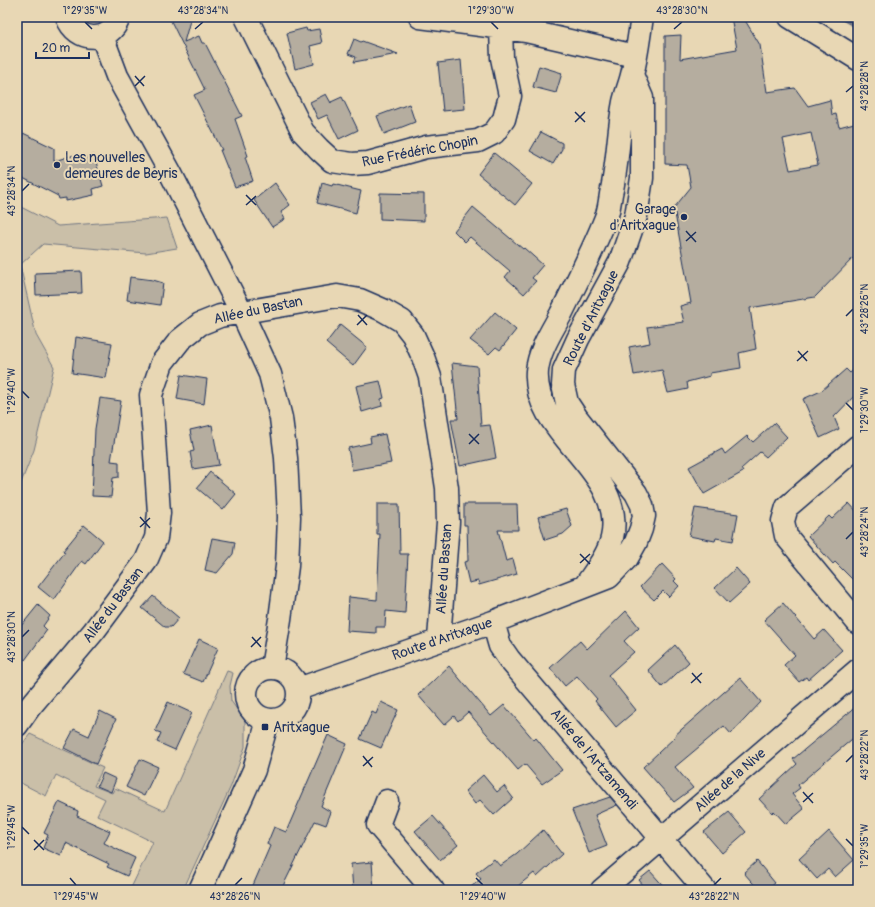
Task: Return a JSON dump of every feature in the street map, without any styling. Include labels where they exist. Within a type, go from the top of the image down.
[{"type":"street","points":[[67,17],[71,26],[80,34],[93,37],[102,36],[111,30],[119,17]]},
{"type":"street","name":"Rue Frédéric Chopin","points":[[246,17],[303,132],[318,149],[332,160],[352,164],[368,164],[426,147],[478,141],[494,133],[504,118],[510,96],[502,58],[501,28]]},
{"type":"street","points":[[420,17],[526,31],[634,65]]},
{"type":"street","name":"Route d'Aritxague","points":[[585,586],[604,560],[612,538],[614,524],[612,511],[608,496],[597,478],[550,418],[542,401],[537,371],[541,353],[589,258],[607,214],[614,179],[624,101],[634,65],[642,17]]},
{"type":"street","points":[[790,17],[858,59]]},
{"type":"street","points":[[102,36],[117,76],[173,179],[242,313],[270,374],[282,418],[289,517],[287,566],[272,668]]},
{"type":"street","name":"Route d'Aritxague","points":[[298,689],[439,639],[493,622],[609,577],[627,558],[636,542],[644,516],[642,505],[636,493],[567,403],[563,385],[564,370],[578,339],[620,262],[636,216],[642,178],[642,98],[634,65]]},
{"type":"street","name":"Allée du Bastan","points":[[17,725],[29,708],[94,631],[146,561],[156,538],[159,513],[151,395],[162,363],[180,340],[200,324],[220,316],[337,296],[360,300],[383,310],[402,321],[413,335],[430,377],[447,488],[448,522],[439,639]]},
{"type":"street","points":[[858,446],[787,508],[783,521],[786,536],[858,622]]},
{"type":"street","name":"Allée de l'Artzamendi","points":[[493,622],[500,646],[509,659],[705,890]]},
{"type":"street","points":[[272,668],[286,672],[296,682],[298,689],[296,705],[291,712],[277,720],[268,720],[258,717],[250,710],[246,700],[248,684],[257,672],[272,668]]},
{"type":"street","name":"Allée de la Nive","points":[[602,890],[858,670]]},
{"type":"street","points":[[200,890],[254,770],[268,720]]},
{"type":"street","points":[[387,801],[378,825],[433,890]]},
{"type":"shaded area","points":[[17,205],[58,226],[167,218],[177,248],[146,253],[43,244],[20,265],[36,335],[54,367],[34,450],[17,493]]},
{"type":"shaded area","points":[[227,671],[233,673],[230,686],[231,701],[245,721],[245,747],[231,786],[183,890],[130,890],[153,842],[97,815],[105,799],[56,775],[46,796],[17,781],[17,751],[30,734],[103,768],[94,786],[112,793],[115,788],[165,811]]},
{"type":"building","points":[[169,17],[191,17],[184,42],[199,36],[202,43],[205,43],[242,116],[235,119],[248,156],[245,157],[253,181],[235,187],[220,150],[222,150],[194,95],[205,90]]},
{"type":"building","points":[[731,17],[743,17],[760,45],[767,92],[795,88],[808,106],[830,100],[832,115],[836,114],[839,127],[858,122],[858,148],[854,149],[858,175],[858,253],[815,297],[750,308],[756,349],[739,353],[741,368],[710,373],[710,376],[687,382],[688,389],[668,393],[662,370],[634,375],[629,347],[650,343],[647,327],[684,322],[680,306],[691,303],[674,208],[691,187],[687,165],[665,164],[665,36],[681,35],[680,59],[737,49]],"holes":[[[811,133],[818,165],[790,170],[783,139]]]},
{"type":"building","points":[[306,28],[307,31],[319,29],[322,43],[310,46],[314,64],[295,69],[287,33]]},
{"type":"building","points":[[354,39],[398,54],[354,62],[356,57],[348,54]]},
{"type":"building","points":[[461,60],[465,109],[443,111],[438,63]]},
{"type":"building","points":[[539,66],[562,73],[556,93],[533,87]]},
{"type":"building","points":[[326,94],[331,103],[342,97],[358,130],[339,139],[327,115],[318,119],[310,102]]},
{"type":"building","points":[[409,104],[415,122],[384,134],[377,116]]},
{"type":"building","points":[[541,132],[562,143],[562,149],[553,164],[530,151]]},
{"type":"building","name":"Les nouvelles demeures de Beyris","points":[[23,133],[54,148],[54,161],[78,154],[80,159],[94,155],[103,186],[93,189],[94,195],[66,201],[66,198],[59,199],[58,196],[17,175],[17,134],[22,137]]},
{"type":"building","points":[[494,153],[532,184],[515,205],[478,174]]},
{"type":"building","points":[[275,183],[290,205],[281,212],[285,219],[272,227],[254,200]]},
{"type":"building","points":[[322,183],[332,186],[333,184],[361,191],[356,213],[317,203]]},
{"type":"building","points":[[380,193],[424,194],[424,221],[380,219]]},
{"type":"building","points":[[473,207],[543,265],[532,278],[536,281],[524,294],[505,277],[510,271],[470,237],[465,242],[454,231]]},
{"type":"building","points":[[81,271],[82,293],[36,295],[35,273]]},
{"type":"building","points":[[130,277],[163,283],[160,305],[127,300]]},
{"type":"building","points":[[495,312],[516,330],[500,350],[496,347],[489,354],[470,340]]},
{"type":"building","points":[[340,325],[367,347],[353,366],[326,343]]},
{"type":"building","points":[[76,337],[112,343],[106,378],[72,373]]},
{"type":"building","points":[[452,363],[477,366],[481,426],[490,425],[496,458],[460,466],[451,419],[458,419]]},
{"type":"building","points":[[858,366],[858,392],[834,417],[839,429],[820,438],[803,399],[821,391],[846,369],[850,373]]},
{"type":"building","points":[[181,375],[207,379],[204,404],[177,399]]},
{"type":"building","points":[[380,381],[384,398],[381,399],[382,406],[362,412],[356,386]]},
{"type":"building","points":[[100,398],[121,401],[111,461],[119,462],[119,477],[113,478],[111,497],[92,496],[95,429]]},
{"type":"building","points":[[774,423],[787,437],[766,457],[760,452],[741,469],[743,472],[704,494],[689,467],[722,449],[725,454],[747,436],[753,442]]},
{"type":"building","points":[[212,425],[219,465],[193,469],[190,452],[194,451],[190,430]]},
{"type":"building","points":[[385,434],[391,463],[352,470],[348,448],[371,443],[370,437]]},
{"type":"building","points":[[210,472],[236,494],[223,510],[197,488]]},
{"type":"building","points":[[849,503],[858,513],[858,585],[835,562],[833,564],[808,536],[829,516],[832,519]]},
{"type":"building","points":[[377,504],[399,504],[400,554],[408,554],[405,613],[386,611],[385,627],[376,627],[376,633],[347,631],[349,597],[377,600],[380,534],[377,534]]},
{"type":"building","points":[[464,504],[517,504],[518,530],[498,530],[506,561],[513,559],[517,574],[479,585],[478,581],[469,583],[464,562],[468,561],[467,525],[464,525]]},
{"type":"building","points":[[695,508],[738,514],[733,541],[716,538],[715,541],[689,536]]},
{"type":"building","points":[[566,509],[572,526],[563,534],[545,540],[538,517]]},
{"type":"building","points":[[84,525],[103,541],[86,564],[82,561],[54,600],[38,587],[65,552],[63,551]]},
{"type":"building","points":[[212,538],[235,542],[233,554],[217,573],[205,570]]},
{"type":"building","points":[[662,564],[676,579],[674,581],[679,586],[669,597],[663,591],[654,600],[640,587]]},
{"type":"building","points":[[736,568],[750,584],[729,603],[715,588]]},
{"type":"building","points":[[153,596],[179,618],[171,627],[165,627],[142,608]]},
{"type":"building","points":[[783,603],[814,639],[824,630],[842,650],[808,680],[806,677],[799,682],[784,665],[795,655],[764,620]]},
{"type":"building","points":[[38,605],[50,616],[43,626],[47,630],[25,660],[17,653],[17,631]]},
{"type":"building","points":[[626,611],[639,627],[624,641],[634,652],[608,675],[636,710],[616,727],[595,701],[597,699],[577,676],[565,686],[550,668],[580,641],[587,649]]},
{"type":"building","points":[[199,639],[218,648],[203,682],[183,674]]},
{"type":"building","points":[[675,645],[689,662],[662,687],[648,670]]},
{"type":"building","points":[[449,666],[491,716],[504,705],[534,740],[536,738],[562,770],[542,784],[525,764],[518,770],[468,712],[458,721],[454,716],[444,725],[418,695]]},
{"type":"building","points":[[740,678],[761,702],[731,734],[724,726],[675,767],[693,788],[674,802],[643,767],[675,737],[674,736]]},
{"type":"building","points":[[168,702],[192,713],[175,750],[157,742],[161,733],[155,731]]},
{"type":"building","points":[[381,702],[398,710],[381,748],[360,739],[372,712],[376,714]]},
{"type":"building","points":[[858,705],[858,734],[798,785],[800,788],[792,794],[804,809],[786,824],[774,811],[772,813],[759,799],[797,764],[793,759]]},
{"type":"building","points":[[100,711],[116,719],[96,764],[64,748],[74,729],[89,736]]},
{"type":"building","points":[[328,735],[347,744],[321,806],[331,812],[326,825],[315,821],[281,890],[251,890],[270,846],[267,844],[274,827],[286,832]]},
{"type":"building","points":[[140,759],[158,767],[144,796],[126,787]]},
{"type":"building","points":[[103,773],[116,779],[111,792],[97,786]]},
{"type":"building","points":[[483,775],[497,792],[504,786],[513,798],[494,815],[480,800],[475,804],[465,791]]},
{"type":"building","points":[[610,797],[617,805],[595,815],[607,846],[589,853],[572,810]]},
{"type":"building","points":[[59,802],[78,811],[77,816],[110,831],[104,843],[135,858],[127,876],[107,867],[109,864],[66,843],[61,856],[43,848],[48,835],[44,833]]},
{"type":"building","points":[[729,812],[746,832],[722,853],[704,832]]},
{"type":"building","points":[[433,816],[458,845],[440,860],[415,831]]},
{"type":"building","points":[[543,830],[562,854],[537,877],[534,873],[513,890],[467,890],[481,879],[476,873],[494,859],[500,866],[517,854]]},
{"type":"building","points":[[829,831],[854,860],[835,877],[828,869],[817,879],[799,859]]},
{"type":"building","points":[[757,861],[775,883],[767,890],[759,890],[744,873]]},
{"type":"building","points":[[372,862],[374,890],[353,890],[351,864]]},
{"type":"building","points":[[650,871],[667,890],[647,890],[639,880]]},
{"type":"waterway","points":[[841,17],[858,26]]},
{"type":"place","name":"Les nouvelles demeures de Beyris","points":[[57,165]]},
{"type":"place","name":"Garage d'Aritxague","points":[[684,217]]},
{"type":"place","name":"Aritxague","points":[[265,727]]}]
